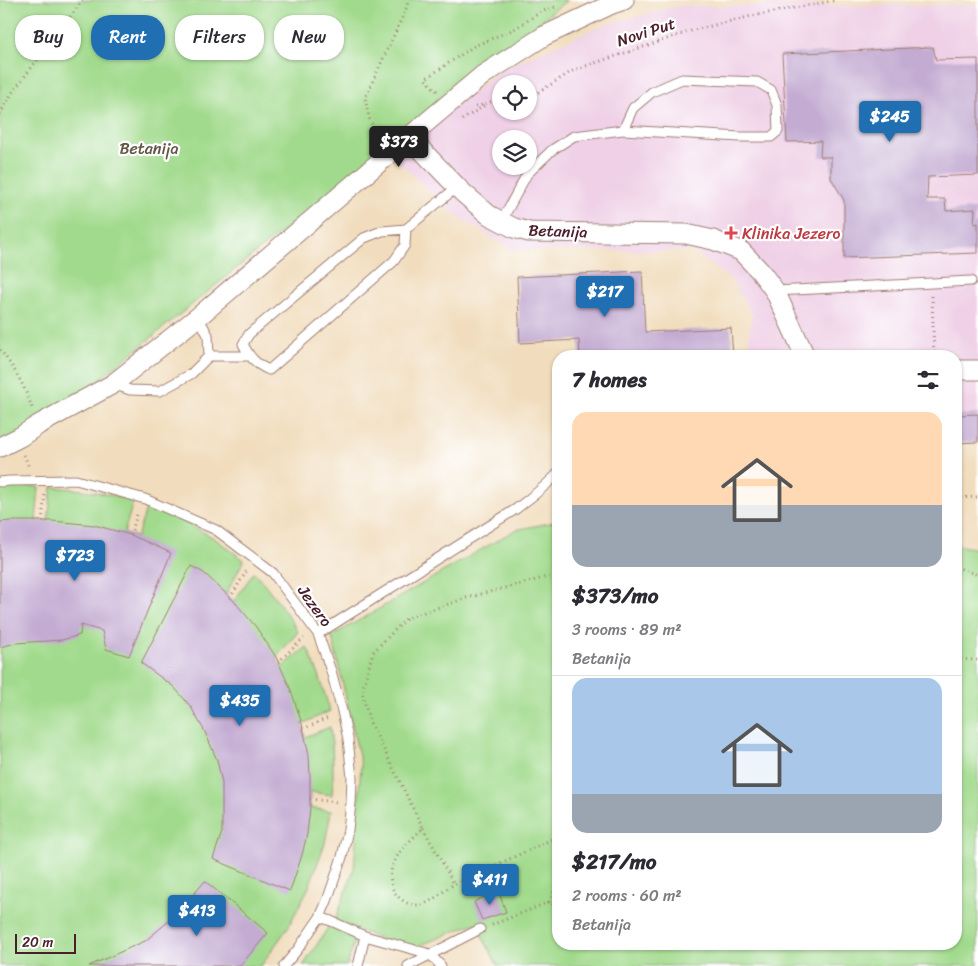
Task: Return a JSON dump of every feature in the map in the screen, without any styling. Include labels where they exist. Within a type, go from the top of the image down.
[{"type":"street","points":[[0,447],[113,384],[198,317],[483,75],[544,36],[624,0]]},
{"type":"street","name":"Betanija","points":[[409,137],[457,187],[489,216],[514,228],[529,232],[686,234],[713,240],[741,251],[760,271],[775,291],[801,350]]},
{"type":"street","points":[[962,370],[978,370]]},
{"type":"lane","points":[[501,222],[527,174],[552,150],[574,136],[623,130],[771,137],[778,131],[776,105],[771,90],[757,82],[682,79],[652,92],[633,108],[623,130]]},
{"type":"lane","points":[[406,229],[404,245],[394,261],[269,370],[259,366],[249,356],[243,344],[249,334],[364,238],[382,231],[406,229],[457,187]]},
{"type":"lane","points":[[775,291],[971,281]]},
{"type":"lane","points":[[198,317],[208,335],[209,356]]},
{"type":"lane","points":[[113,384],[130,390],[160,391],[191,374],[209,356],[249,356]]},
{"type":"lane","points":[[316,632],[516,509],[552,479]]},
{"type":"lane","name":"Jezero","points":[[0,482],[76,480],[142,498],[216,530],[273,573],[316,632],[331,671],[342,710],[348,739],[352,778],[352,803],[342,857],[327,901],[320,917],[284,966]]},
{"type":"lane","points":[[320,917],[331,920],[365,936],[430,954],[441,966]]},
{"type":"lane","points":[[408,966],[480,929]]},
{"type":"lane","points":[[358,966],[365,936]]},
{"type":"path","points":[[0,114],[12,94],[83,0]]},
{"type":"path","points":[[392,152],[370,121],[365,98],[407,7],[408,0]]},
{"type":"path","name":"Novi Put","points":[[537,93],[574,70],[694,30],[752,16],[837,0]]},
{"type":"path","points":[[931,283],[934,350]]},
{"type":"path","points":[[0,350],[12,366],[28,396],[38,425]]},
{"type":"path","points":[[20,437],[28,466],[34,474],[44,480],[42,521]]},
{"type":"path","points":[[962,498],[978,497]]},
{"type":"path","points":[[131,534],[142,498]]},
{"type":"path","points":[[230,598],[254,559]]},
{"type":"path","points":[[962,569],[978,575]]},
{"type":"path","points":[[454,884],[423,828],[369,720],[362,692],[373,652],[407,618],[466,598],[552,576]]},
{"type":"path","points":[[278,662],[316,632]]},
{"type":"path","points":[[962,659],[978,660]]},
{"type":"path","points":[[303,729],[342,710]]},
{"type":"path","points":[[310,799],[352,803]]},
{"type":"path","points":[[423,828],[396,858],[390,874],[392,887],[400,899],[418,905],[425,903],[454,884],[552,839]]},
{"type":"path","points":[[480,929],[549,902],[552,896]]},
{"type":"shaded area","name":"Klinika Jezero","points":[[978,5],[978,439],[962,439],[962,350],[748,350],[752,314],[731,280],[694,251],[513,250],[457,216],[391,155],[492,78],[492,120],[537,120],[537,75],[496,75],[505,68],[603,25],[679,6]]},
{"type":"green space","name":"Betanija","points":[[0,0],[567,0],[41,427],[0,446]]},
{"type":"green space","points":[[24,486],[39,487],[36,521],[48,521],[52,487],[111,495],[133,502],[124,533],[137,537],[147,506],[177,518],[214,538],[244,560],[226,594],[234,601],[254,572],[278,601],[298,632],[276,657],[281,668],[307,647],[319,675],[330,711],[302,724],[305,737],[330,727],[333,769],[332,795],[310,792],[310,808],[331,811],[325,843],[308,889],[288,927],[261,966],[0,966],[0,489]]},
{"type":"green space","points":[[552,522],[552,950],[962,950],[962,546],[978,549],[978,966],[498,966],[475,923],[409,950],[335,921],[354,869],[361,765],[332,636],[515,530]]},
{"type":"green space","points":[[329,926],[356,936],[347,966],[303,966]]},
{"type":"building","points":[[933,47],[936,60],[978,59],[978,175],[928,177],[927,199],[945,199],[946,211],[975,209],[974,224],[978,223],[978,253],[844,258],[844,200],[831,178],[831,157],[820,157],[821,141],[787,142],[782,54]]},
{"type":"building","points":[[642,271],[645,332],[731,328],[733,350],[580,350],[579,340],[520,343],[517,277]]},
{"type":"building","points":[[978,414],[978,442],[962,443],[962,415]]},
{"type":"building","points":[[52,521],[94,525],[131,535],[171,553],[129,656],[106,649],[102,631],[81,625],[80,635],[62,640],[16,643],[0,647],[0,522]]},
{"type":"building","points":[[191,566],[204,573],[234,601],[256,627],[276,657],[291,690],[302,724],[309,755],[310,808],[302,855],[290,891],[213,859],[222,832],[222,783],[217,760],[205,732],[191,707],[174,687],[141,663]]},
{"type":"building","points":[[205,881],[268,933],[240,966],[89,966],[145,941],[175,916]]},
{"type":"building","points":[[498,890],[506,912],[482,920],[474,902]]},
{"type":"place","name":"Klinika Jezero","points":[[731,233]]}]
